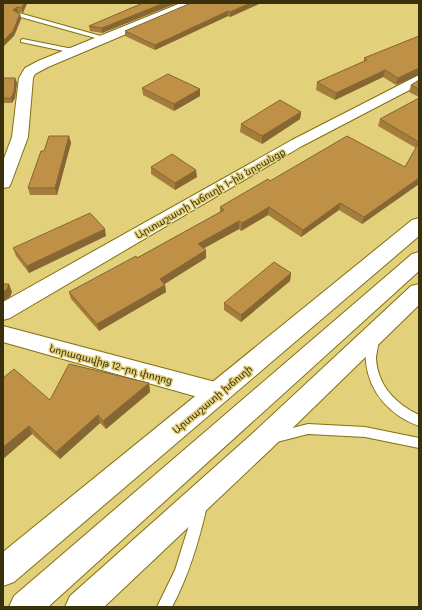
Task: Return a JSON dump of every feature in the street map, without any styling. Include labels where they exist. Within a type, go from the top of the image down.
[{"type":"main road","name":"Արտաշատի խճուղի","points":[[3,571],[219,393],[419,225]]},
{"type":"main road","points":[[25,607],[419,259]]},
{"type":"main road","points":[[81,607],[262,441],[419,292]]},
{"type":"street","points":[[3,183],[20,137],[26,78],[30,71],[191,3]]},
{"type":"street","name":"Արտաշատի խճուղի 1-ին նրբանցք","points":[[3,312],[297,143],[419,79]]},
{"type":"street","name":"Նորագավիթ 12-րդ փողոց","points":[[3,334],[219,393]]},
{"type":"lane","points":[[19,15],[106,39]]},
{"type":"lane","points":[[23,41],[72,52]]},
{"type":"lane","points":[[376,333],[370,352],[371,365],[379,389],[395,407],[419,422]]},
{"type":"lane","points":[[262,441],[308,429],[365,432],[419,443]]},
{"type":"lane","points":[[164,607],[174,591],[194,535],[204,493]]},
{"type":"building","points":[[3,3],[24,3],[22,8],[17,7],[13,10],[20,14],[13,31],[3,41]]},
{"type":"building","points":[[143,3],[164,3],[102,28],[89,26]]},
{"type":"building","points":[[191,3],[250,3],[230,12],[228,11],[155,45],[125,31]]},
{"type":"building","points":[[419,36],[419,68],[398,78],[385,70],[336,93],[317,82],[367,60],[364,58]]},
{"type":"building","points":[[168,74],[200,89],[174,104],[142,88]]},
{"type":"building","points":[[3,78],[15,78],[14,92],[11,98],[3,98]]},
{"type":"building","points":[[419,80],[419,89],[411,85]]},
{"type":"building","points":[[419,98],[419,142],[380,119]]},
{"type":"building","points":[[280,100],[301,112],[262,136],[241,124]]},
{"type":"building","points":[[49,136],[69,136],[55,188],[28,188],[41,151],[44,151]]},
{"type":"building","points":[[347,136],[405,167],[419,142],[419,178],[364,217],[340,203],[303,230],[269,207],[242,223],[239,221],[198,244],[206,250],[160,279],[165,285],[97,324],[69,292],[136,256],[137,258],[224,210],[220,207],[268,179],[270,181]]},
{"type":"building","points":[[172,154],[196,170],[175,183],[151,167]]},
{"type":"building","points":[[90,213],[105,229],[27,266],[13,248]]},
{"type":"building","points":[[274,262],[291,273],[241,315],[224,303]]},
{"type":"building","points":[[3,284],[9,284],[7,289],[3,292]]},
{"type":"building","points":[[69,364],[149,383],[103,421],[98,415],[56,452],[29,426],[3,447],[3,378],[14,369],[50,400]]}]
